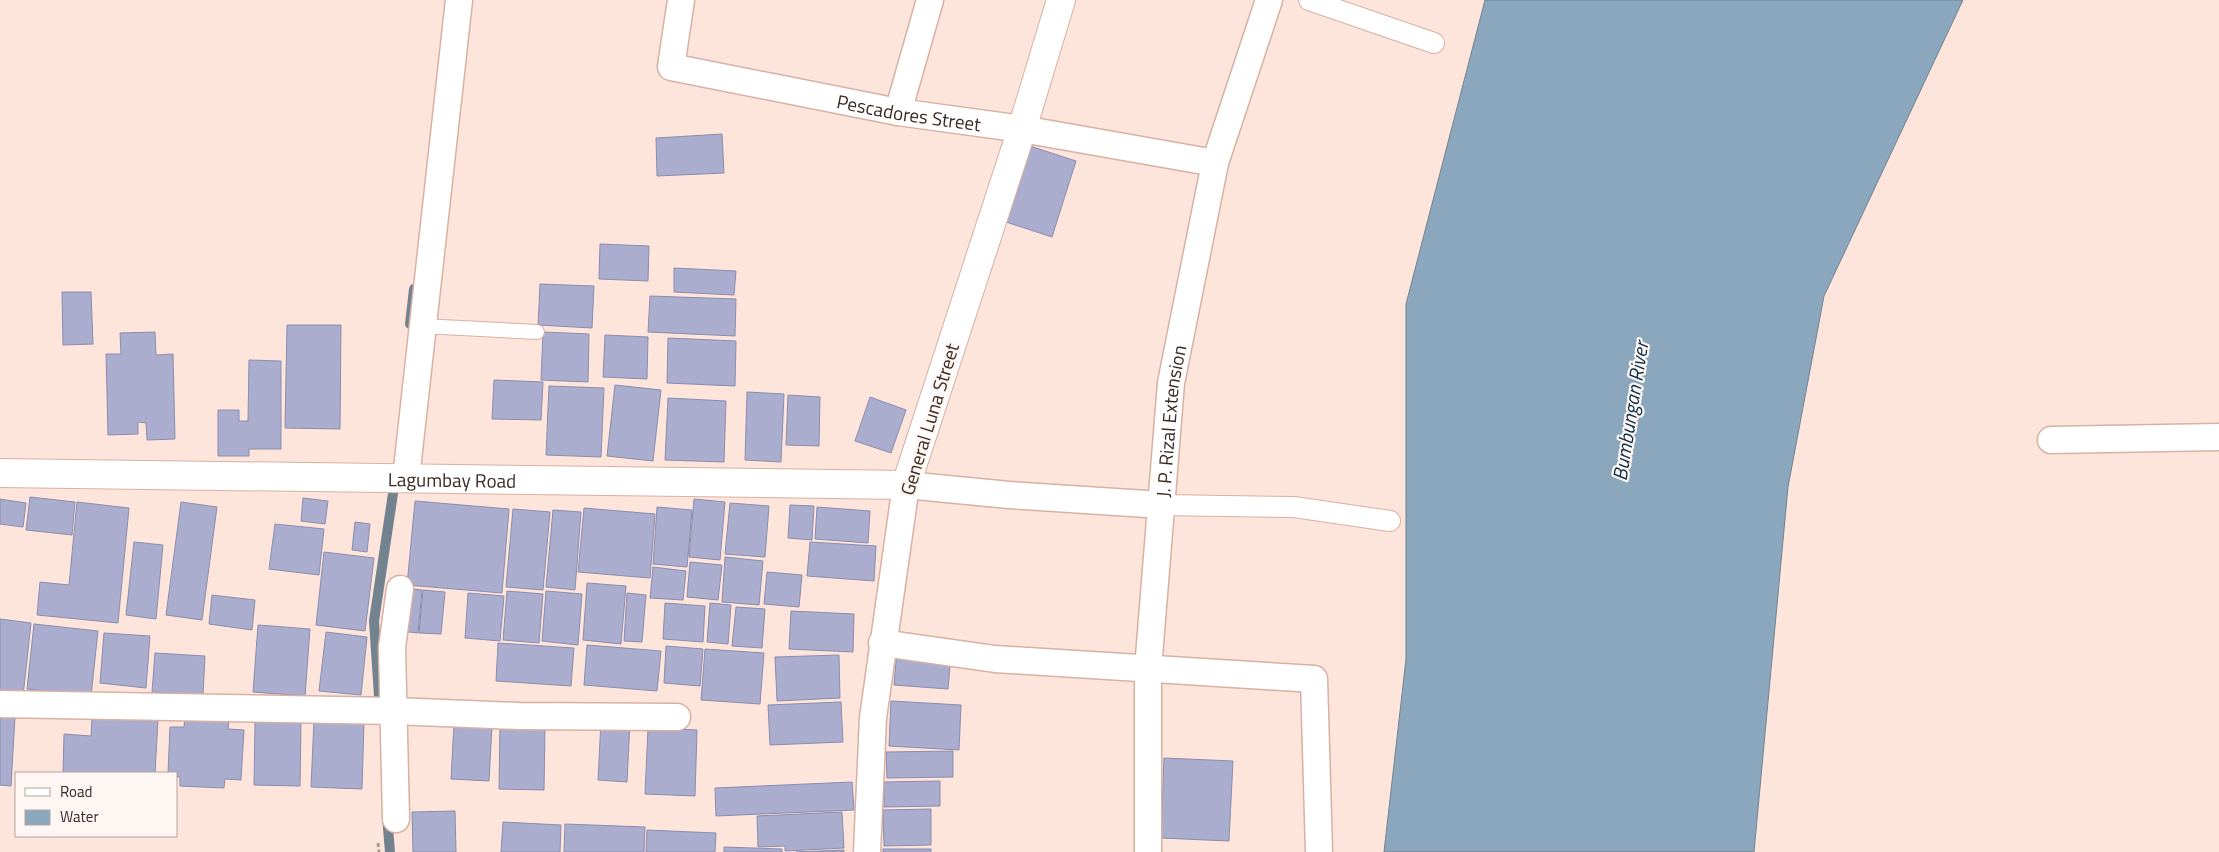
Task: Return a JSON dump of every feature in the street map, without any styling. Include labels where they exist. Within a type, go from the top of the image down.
[{"type":"street","points":[[403,478],[422,326],[458,0]]},
{"type":"street","name":"Pescadores Street","points":[[681,0],[671,67],[898,112],[1022,129],[1215,163]]},
{"type":"street","points":[[898,112],[930,0]]},
{"type":"street","name":"General Luna Street","points":[[867,852],[872,718],[906,485],[1022,129],[1060,0]]},
{"type":"street","name":"J. P. Rizal Extension","points":[[1148,852],[1148,669],[1172,382],[1215,163],[1269,0]]},
{"type":"street","points":[[1309,0],[1434,43]]},
{"type":"street","points":[[2052,440],[2219,438]]},
{"type":"street","name":"Lagumbay Road","points":[[0,473],[906,485]]},
{"type":"street","points":[[906,485],[1162,505],[1294,508],[1390,521]]},
{"type":"street","points":[[396,819],[384,711],[400,590]]},
{"type":"street","points":[[882,643],[995,659],[1314,679],[1319,852]]},
{"type":"street","points":[[0,704],[384,711],[519,716],[677,717]]},
{"type":"lane","points":[[422,326],[537,332]]},
{"type":"water","name":"Bumbungan River","points":[[1485,0],[1963,0],[1824,296],[1788,487],[1754,852],[1384,852],[1406,659],[1406,304]]},
{"type":"building","points":[[722,134],[724,173],[657,176],[656,138]]},
{"type":"building","points":[[1030,146],[1076,161],[1052,237],[1006,222]]},
{"type":"building","points":[[600,244],[649,246],[648,281],[599,279]]},
{"type":"building","points":[[674,268],[736,271],[734,295],[674,292]]},
{"type":"building","points":[[540,284],[594,286],[592,328],[538,325]]},
{"type":"building","points":[[62,292],[91,292],[93,344],[63,345]]},
{"type":"building","points":[[650,296],[736,299],[735,336],[648,332]]},
{"type":"building","points":[[287,325],[341,325],[340,429],[285,428]]},
{"type":"building","points":[[155,332],[156,355],[173,354],[175,439],[147,440],[146,423],[138,422],[138,434],[108,435],[106,354],[121,354],[120,333]]},
{"type":"building","points":[[543,332],[589,334],[588,382],[541,380]]},
{"type":"building","points":[[605,335],[648,337],[647,379],[603,377]]},
{"type":"building","points":[[668,338],[736,341],[735,386],[667,383]]},
{"type":"building","points":[[249,360],[281,361],[281,449],[249,449],[249,456],[218,456],[218,410],[239,410],[239,421],[248,421]]},
{"type":"building","points":[[494,380],[543,382],[541,420],[492,419]]},
{"type":"building","points":[[615,385],[661,390],[653,461],[607,456]]},
{"type":"building","points":[[549,386],[604,388],[601,457],[546,455]]},
{"type":"building","points":[[747,392],[784,394],[781,462],[745,460]]},
{"type":"building","points":[[788,395],[820,397],[819,446],[786,445]]},
{"type":"building","points":[[870,397],[906,410],[891,453],[855,441]]},
{"type":"building","points":[[668,398],[726,401],[724,462],[665,460]]},
{"type":"building","points":[[30,497],[75,502],[72,535],[26,530]]},
{"type":"building","points":[[303,498],[328,501],[325,524],[301,521]]},
{"type":"building","points":[[0,499],[26,503],[23,527],[0,524]]},
{"type":"building","points":[[694,499],[725,502],[720,560],[689,557]]},
{"type":"building","points":[[415,501],[509,509],[502,593],[407,585]]},
{"type":"building","points":[[77,502],[129,508],[118,623],[37,615],[40,582],[69,585]]},
{"type":"building","points":[[181,502],[217,507],[202,620],[166,615]]},
{"type":"building","points":[[730,503],[769,506],[765,557],[725,554]]},
{"type":"building","points":[[790,505],[814,506],[812,540],[788,538]]},
{"type":"building","points":[[657,507],[692,510],[687,567],[653,564]]},
{"type":"building","points":[[817,507],[870,511],[868,543],[815,539]]},
{"type":"building","points":[[584,508],[655,514],[650,578],[578,572]]},
{"type":"building","points":[[513,509],[550,512],[543,590],[506,587]]},
{"type":"building","points":[[553,510],[581,512],[575,590],[546,587]]},
{"type":"building","points":[[355,522],[370,524],[367,552],[352,550]]},
{"type":"building","points":[[275,524],[324,529],[319,575],[269,569]]},
{"type":"building","points":[[134,542],[163,545],[156,619],[126,615]]},
{"type":"building","points":[[810,542],[876,546],[874,581],[807,576]]},
{"type":"building","points":[[324,552],[374,558],[365,631],[316,625]]},
{"type":"building","points":[[725,557],[763,561],[759,605],[722,602]]},
{"type":"building","points":[[690,562],[722,565],[718,600],[687,597]]},
{"type":"building","points":[[653,567],[686,571],[683,600],[650,598]]},
{"type":"building","points":[[767,572],[802,575],[799,607],[764,604]]},
{"type":"building","points":[[587,583],[626,586],[621,644],[583,640]]},
{"type":"building","points":[[403,588],[422,590],[418,633],[400,631]]},
{"type":"building","points":[[423,590],[445,592],[441,634],[419,633]]},
{"type":"building","points":[[507,591],[543,594],[539,643],[503,640]]},
{"type":"building","points":[[546,591],[582,594],[578,645],[542,641]]},
{"type":"building","points":[[468,593],[504,596],[500,641],[465,638]]},
{"type":"building","points":[[627,593],[646,595],[642,642],[624,641]]},
{"type":"building","points":[[212,595],[255,600],[252,630],[209,624]]},
{"type":"building","points":[[665,603],[705,606],[703,642],[663,639]]},
{"type":"building","points":[[710,603],[731,605],[728,644],[707,642]]},
{"type":"building","points":[[736,607],[765,609],[762,648],[732,646]]},
{"type":"building","points":[[791,611],[854,614],[853,652],[789,649]]},
{"type":"building","points":[[0,619],[31,623],[23,696],[0,693]]},
{"type":"building","points":[[34,624],[98,631],[91,696],[27,689]]},
{"type":"building","points":[[258,625],[310,629],[305,696],[253,692]]},
{"type":"building","points":[[326,632],[367,637],[361,695],[319,691]]},
{"type":"building","points":[[104,633],[150,636],[146,688],[100,683]]},
{"type":"building","points":[[498,643],[574,648],[571,686],[496,681]]},
{"type":"building","points":[[587,645],[661,651],[657,691],[584,685]]},
{"type":"building","points":[[666,646],[703,649],[700,686],[664,683]]},
{"type":"building","points":[[705,649],[764,653],[760,704],[701,700]]},
{"type":"building","points":[[897,650],[951,655],[948,689],[894,685]]},
{"type":"building","points":[[155,653],[205,656],[203,695],[152,692]]},
{"type":"building","points":[[839,655],[840,698],[777,701],[775,657]]},
{"type":"building","points":[[891,701],[961,705],[959,750],[889,746]]},
{"type":"building","points":[[841,702],[843,742],[770,745],[768,705]]},
{"type":"building","points":[[0,716],[15,717],[11,786],[0,785]]},
{"type":"building","points":[[92,717],[158,720],[155,772],[63,772],[64,734],[91,736]]},
{"type":"building","points":[[185,717],[229,720],[228,729],[244,730],[241,780],[225,779],[224,788],[180,786],[178,772],[168,772],[170,727],[184,727]]},
{"type":"building","points":[[314,720],[364,722],[362,789],[311,787]]},
{"type":"building","points":[[601,721],[630,722],[627,782],[598,780]]},
{"type":"building","points":[[255,722],[301,723],[300,786],[254,785]]},
{"type":"building","points":[[454,724],[492,726],[489,781],[451,779]]},
{"type":"building","points":[[500,725],[545,726],[544,790],[499,789]]},
{"type":"building","points":[[648,728],[697,730],[695,796],[645,794]]},
{"type":"building","points":[[953,751],[953,777],[887,778],[886,752]]},
{"type":"building","points":[[1164,758],[1233,761],[1229,841],[1161,838]]},
{"type":"building","points":[[940,781],[940,806],[884,807],[884,782]]},
{"type":"building","points":[[852,782],[854,810],[716,816],[715,788]]},
{"type":"building","points":[[931,809],[931,845],[884,846],[883,810]]},
{"type":"building","points":[[455,811],[456,852],[413,852],[412,812]]},
{"type":"building","points":[[842,812],[844,848],[785,851],[785,846],[758,847],[757,816]]},
{"type":"building","points":[[503,822],[561,825],[560,852],[501,852]]},
{"type":"building","points":[[565,824],[645,827],[644,852],[564,852]]},
{"type":"building","points":[[647,830],[716,833],[715,852],[646,852]]},
{"type":"building","points":[[724,847],[782,849],[782,852],[724,852]]},
{"type":"building","points":[[883,849],[931,849],[931,852],[883,852]]},
{"type":"building","points":[[844,850],[844,852],[796,852]]},
{"type":"waterway","points":[[410,324],[414,289]]},
{"type":"waterway","points":[[380,711],[374,621],[395,480]]},
{"type":"waterway","points":[[387,816],[390,852]]}]
